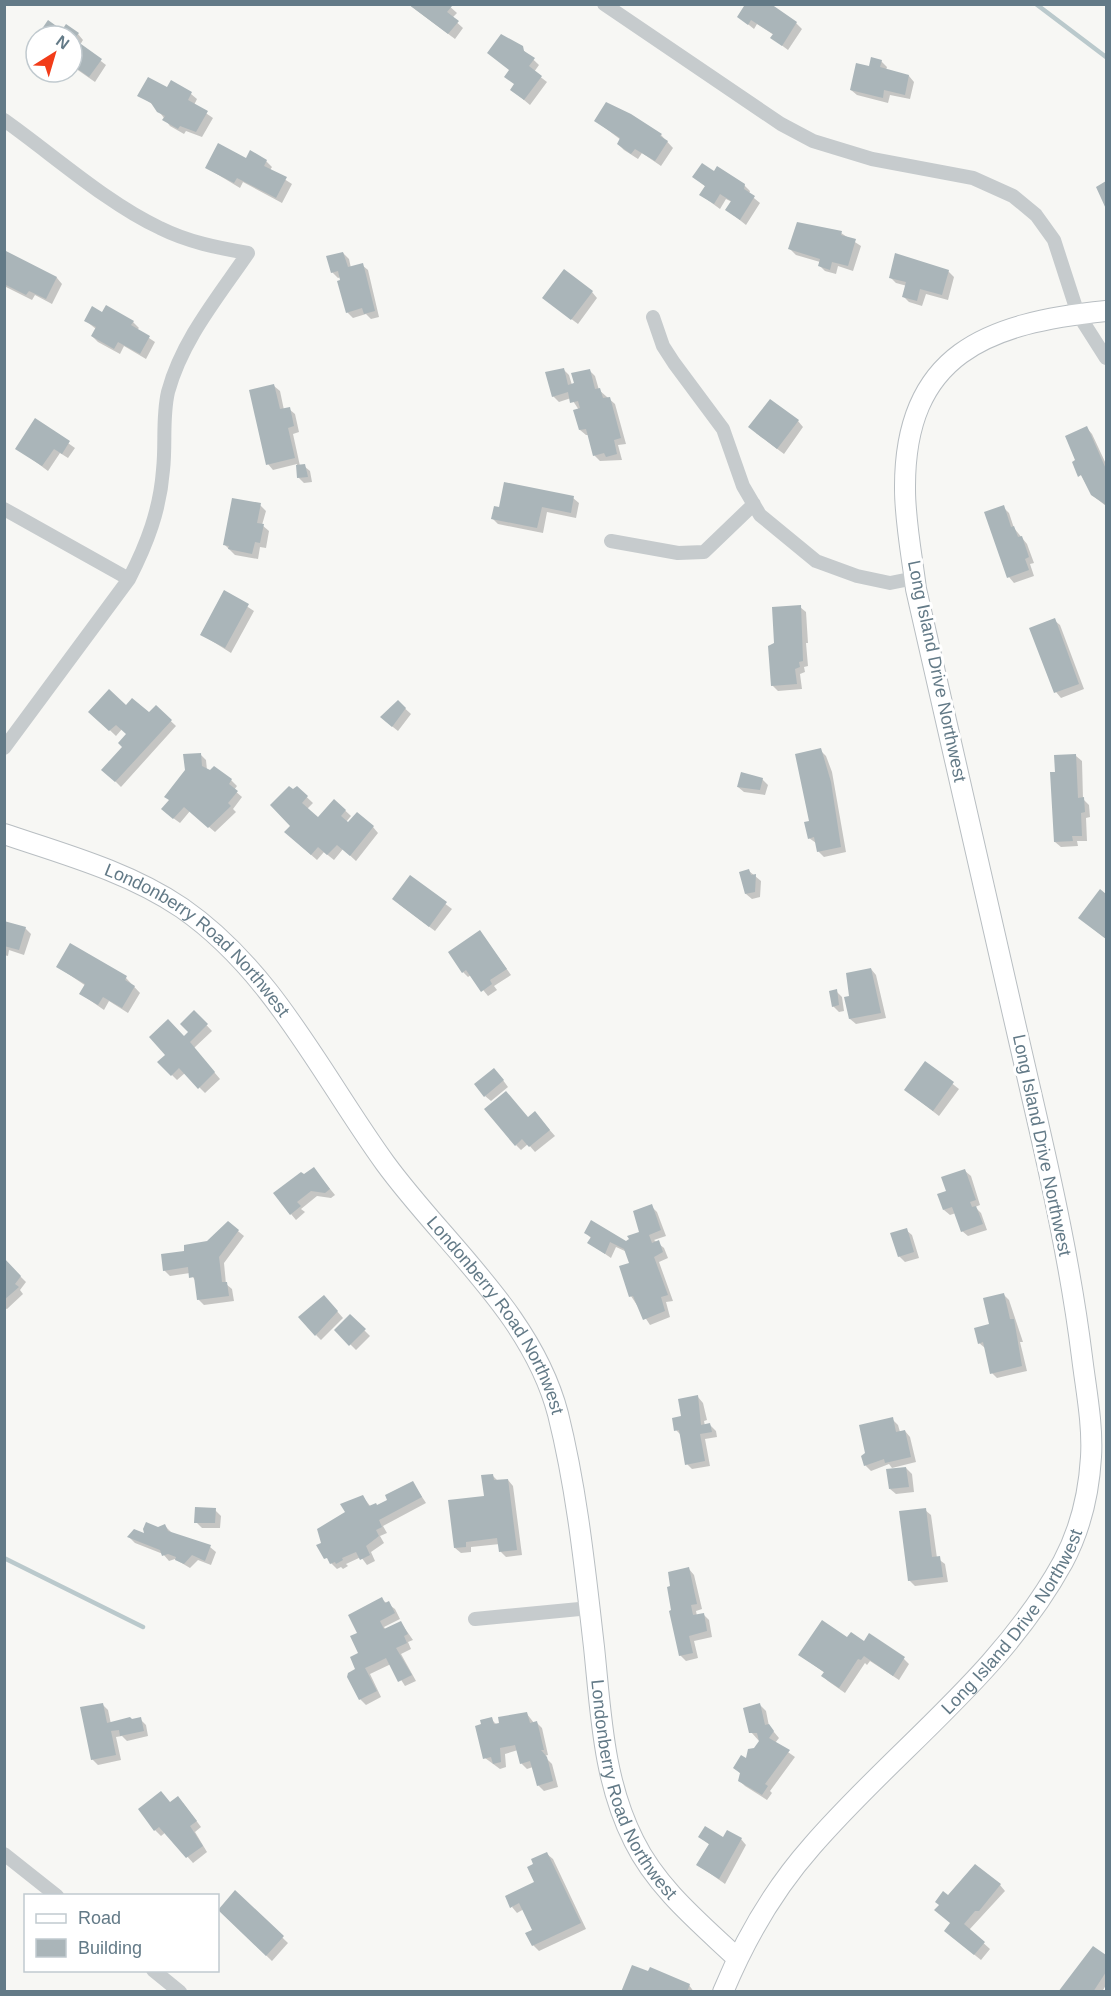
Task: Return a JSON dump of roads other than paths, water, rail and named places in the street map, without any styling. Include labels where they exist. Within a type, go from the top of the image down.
[{"type":"street","points":[[604,4],[781,124],[813,141],[872,159],[973,178],[1013,196],[1036,215],[1054,240],[1078,314],[1107,358]]},
{"type":"street","points":[[4,120],[130,212],[187,239],[248,253],[192,334],[174,373],[165,414],[160,499],[151,532],[129,579],[4,748]]},
{"type":"street","name":"Long Island Drive Northwest","points":[[723,1992],[737,1958],[770,1901],[809,1849],[985,1670],[1014,1636],[1063,1562],[1077,1530],[1086,1496],[1091,1457],[1090,1418],[1078,1326],[1058,1213],[915,578],[905,491],[906,454],[913,423],[928,389],[947,363],[969,345],[992,334],[1078,314],[1107,311]]},
{"type":"street","points":[[653,317],[663,346],[723,429],[744,486],[760,516],[816,561],[857,576],[890,583],[915,578]]},
{"type":"street","points":[[611,541],[678,553],[704,552],[754,504]]},
{"type":"street","points":[[4,509],[129,579]]},
{"type":"street","name":"Londonberry Road Northwest","points":[[4,834],[143,886],[181,908],[217,936],[278,1005],[386,1164],[517,1326],[534,1353],[557,1412],[565,1447],[585,1561],[605,1754],[617,1802],[635,1843],[657,1877],[737,1958]]},
{"type":"street","points":[[475,1619],[590,1608]]},
{"type":"street","points":[[4,1854],[54,1894]]},
{"type":"street","points":[[154,1972],[180,1992]]},
{"type":"waterway","points":[[1036,4],[1106,57]]},
{"type":"waterway","points":[[4,1558],[143,1627]]}]
